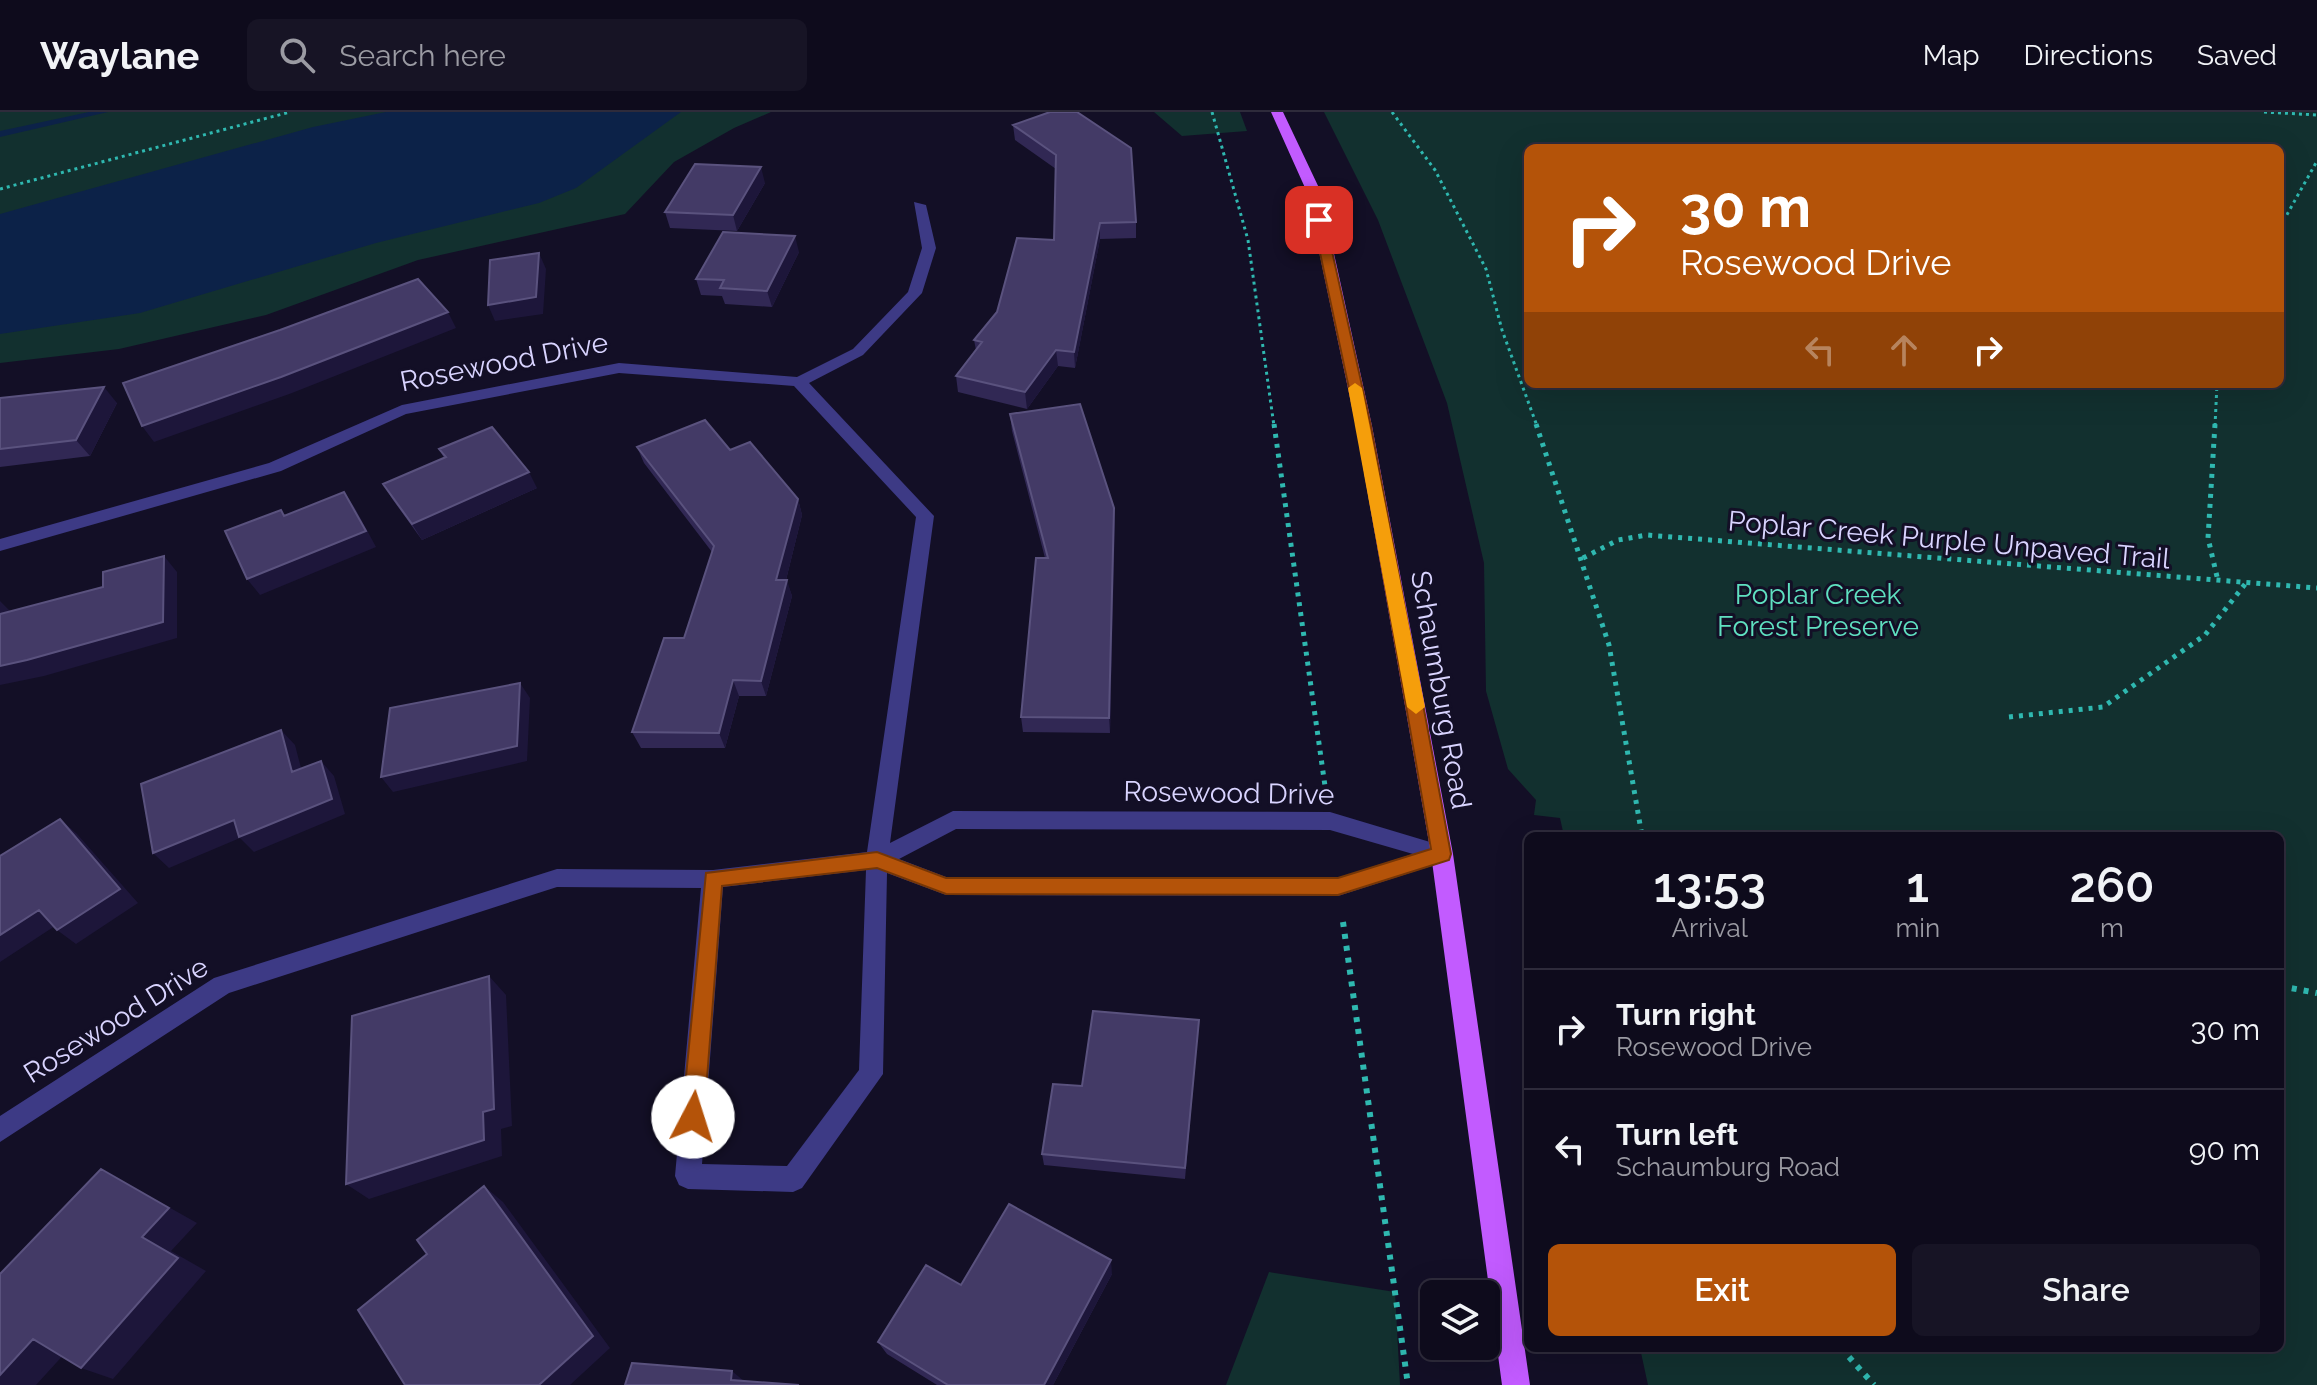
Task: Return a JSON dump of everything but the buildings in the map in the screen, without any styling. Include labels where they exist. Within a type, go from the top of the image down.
[{"type":"main road","name":"Schaumburg Road","points":[[1277,112],[1313,190],[1364,426],[1442,854],[1516,1385]]},
{"type":"street","points":[[713,879],[688,1176],[793,1179],[871,1074],[877,860],[925,516],[799,382],[858,352],[915,293],[929,248],[919,205]]},
{"type":"street","name":"Rosewood Drive","points":[[0,545],[275,467],[402,410],[619,368],[799,382]]},
{"type":"street","name":"Rosewood Drive","points":[[0,1130],[222,985],[557,878],[713,879],[877,860],[953,820],[1330,821],[1442,854]]},
{"type":"street","name":"Rosewood Drive","points":[[877,860],[946,886],[1338,887],[1442,854]]},
{"type":"path","points":[[0,189],[290,112]]},
{"type":"path","points":[[1212,112],[1248,240],[1330,821]]},
{"type":"path","points":[[1392,112],[1435,170],[1486,269],[1502,330],[1583,558],[1609,645],[1641,832]]},
{"type":"path","points":[[2264,112],[2317,115]]},
{"type":"path","points":[[2284,220],[2317,161]]},
{"type":"path","points":[[2217,388],[2208,538],[2218,581]]},
{"type":"path","name":"Poplar Creek Purple Unpaved Trail","points":[[1583,558],[1618,540],[1647,535],[2317,588]]},
{"type":"path","points":[[2009,717],[2103,707],[2205,635],[2246,583]]},
{"type":"path","points":[[1338,887],[1408,1385]]},
{"type":"path","points":[[2284,987],[2317,993]]},
{"type":"path","points":[[1845,1352],[1874,1385]]},
{"type":"green space","points":[[0,112],[771,112],[734,128],[674,162],[625,214],[418,260],[266,315],[119,349],[0,363]]},
{"type":"green space","points":[[1154,112],[1240,112],[1247,131],[1182,136]]},
{"type":"green space","name":"Poplar Creek Forest Preserve","points":[[1324,112],[2317,112],[2317,1385],[1648,1385],[1641,1352],[2284,1352],[2284,832],[1563,832],[1560,818],[1534,815],[1536,800],[1508,769],[1486,691],[1484,563],[1447,403],[1378,220]]},
{"type":"green space","points":[[1269,1272],[1395,1292],[1400,1385],[1226,1385]]},
{"type":"water","points":[[386,112],[681,112],[576,188],[539,203],[376,243],[140,313],[0,334],[0,214],[313,127]]},
{"type":"waterway","points":[[0,134],[103,112]]},
{"type":"slow traffic","points":[[1355,388],[1416,707]]},
{"type":"route","points":[[693,1117],[713,879],[877,860],[946,886],[1143,884],[1338,887],[1442,854],[1364,426],[1319,220]]}]
